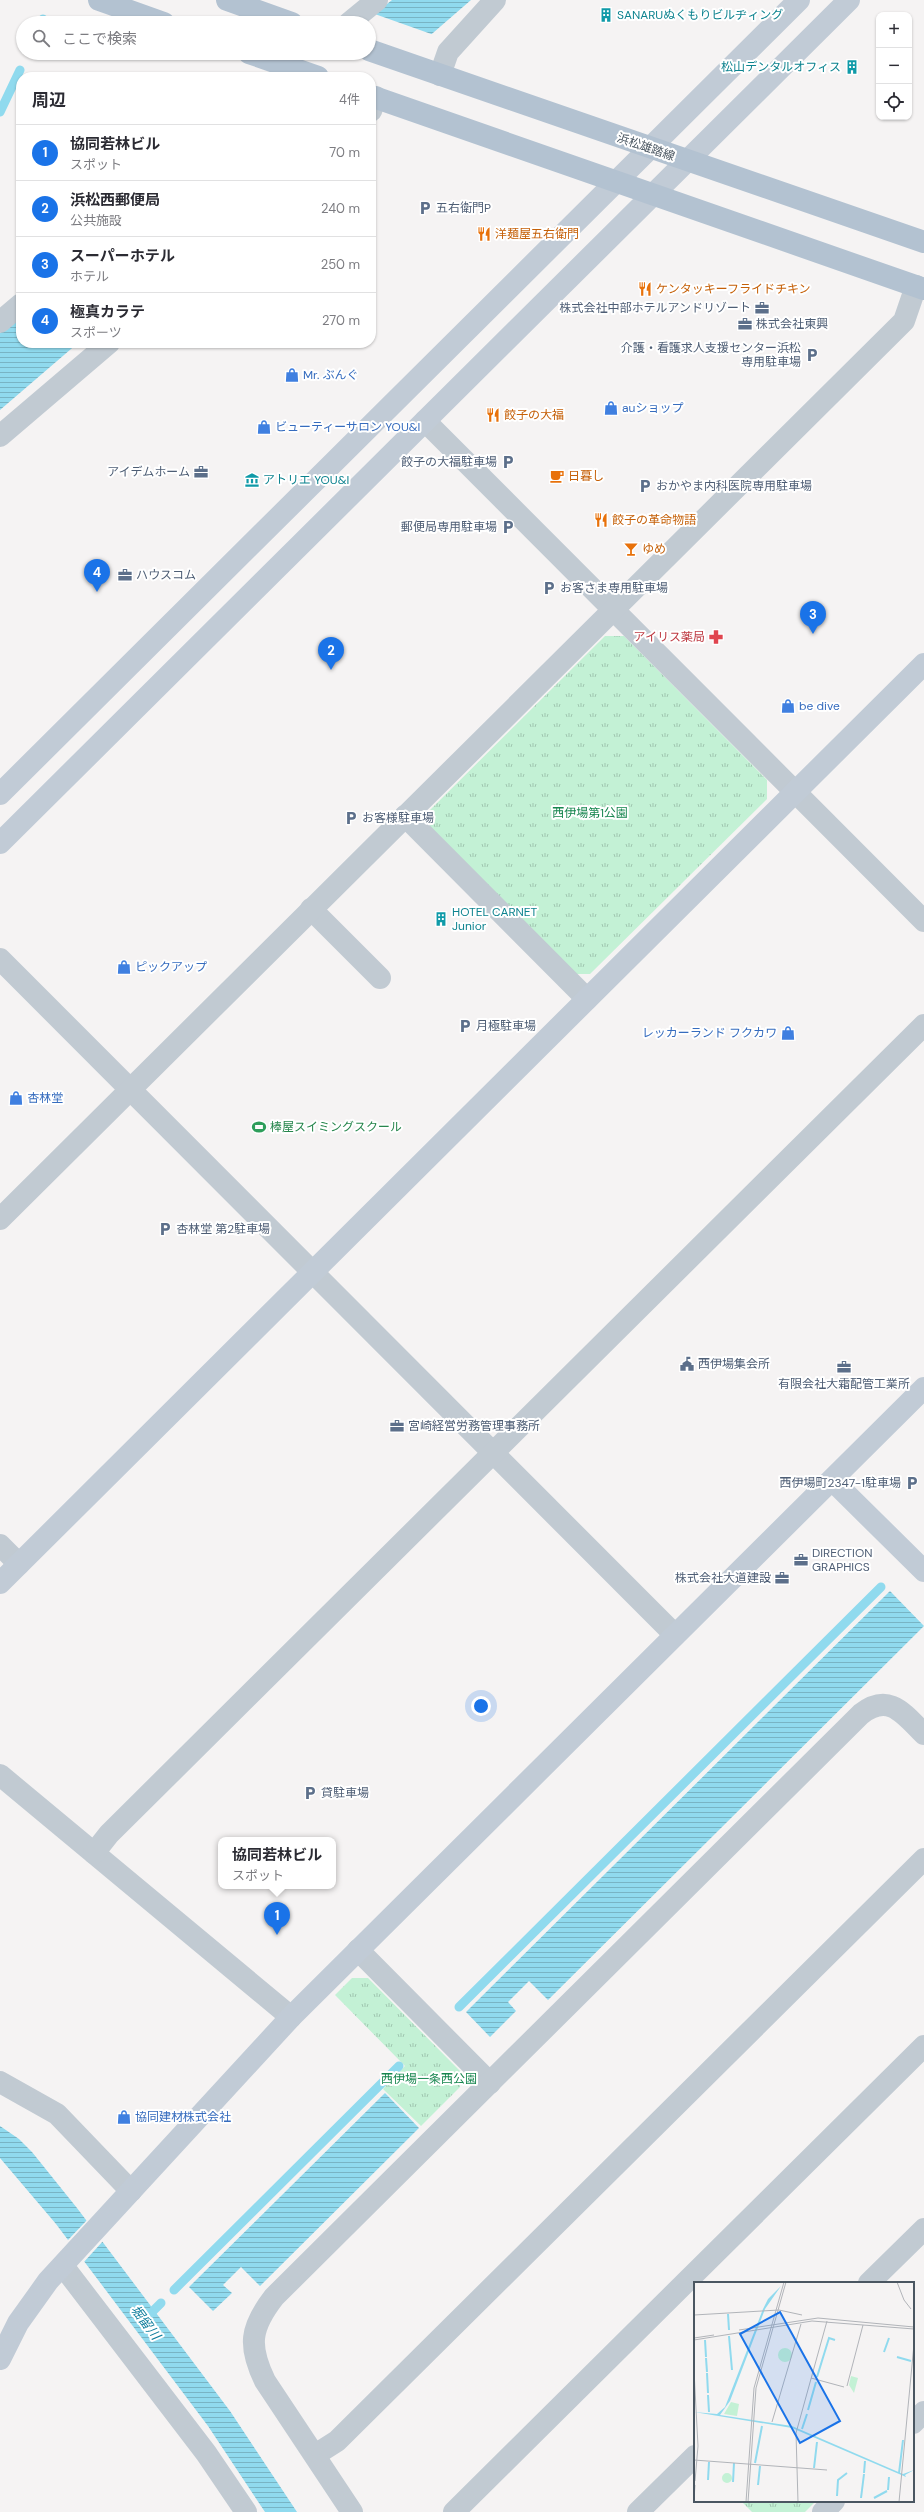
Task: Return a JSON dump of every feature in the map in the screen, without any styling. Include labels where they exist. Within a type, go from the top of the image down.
[{"type":"main road","points":[[99,0],[144,16]]},
{"type":"main road","points":[[227,0],[272,16]]},
{"type":"main road","name":"浜松雄踏線","points":[[376,52],[924,242]]},
{"type":"main road","points":[[261,60],[278,70],[294,72]]},
{"type":"main road","points":[[376,101],[920,287]]},
{"type":"street","points":[[358,16],[378,0]]},
{"type":"street","points":[[440,75],[448,52],[495,0]]},
{"type":"street","points":[[0,794],[799,0]]},
{"type":"street","points":[[0,843],[849,0]]},
{"type":"street","points":[[0,1219],[904,320],[920,287]]},
{"type":"street","points":[[0,322],[16,308]]},
{"type":"street","points":[[0,436],[102,348]]},
{"type":"street","points":[[425,421],[924,921]]},
{"type":"street","points":[[0,1582],[924,664]]},
{"type":"street","points":[[405,816],[587,999]]},
{"type":"street","points":[[312,909],[380,978]]},
{"type":"street","points":[[0,959],[675,1635]]},
{"type":"street","points":[[94,1853],[109,1834],[924,1025]]},
{"type":"street","points":[[0,2359],[32,2301],[291,2017],[924,1388]]},
{"type":"street","points":[[832,1480],[924,1572]]},
{"type":"street","points":[[0,1545],[19,1564]]},
{"type":"street","points":[[352,2512],[265,2381],[255,2360],[253,2338],[259,2316],[274,2298],[490,2082],[870,1706],[882,1704],[895,1707],[924,1734]]},
{"type":"street","points":[[0,1776],[291,2017]]},
{"type":"street","points":[[315,2455],[343,2435],[924,1859]]},
{"type":"street","points":[[358,1950],[490,2082]]},
{"type":"street","points":[[454,2512],[924,2046]]},
{"type":"street","points":[[0,2082],[57,2114],[131,2191]]},
{"type":"street","points":[[870,2282],[924,2229]]},
{"type":"street","points":[[66,2262],[206,2453],[246,2512]]},
{"type":"street","points":[[914,2422],[924,2412]]},
{"type":"street","points":[[638,2512],[694,2457]]},
{"type":"street","points":[[823,2512],[833,2502]]},
{"type":"green space","name":"西伊場第1公園","points":[[605,636],[624,636],[767,780],[767,799],[590,974],[571,974],[429,831],[428,812]]},
{"type":"green space","name":"西伊場一条西公園","points":[[352,1978],[368,1978],[460,2071],[460,2087],[421,2126],[383,2089],[405,2066],[335,1995]]},
{"type":"green space","points":[[742,2502],[815,2502],[805,2512],[752,2512]]},
{"type":"water","points":[[392,0],[471,0],[411,52],[376,74],[376,72],[371,72],[370,60],[376,60],[376,16],[372,16]]},
{"type":"water","points":[[16,319],[16,348],[72,348],[0,410],[0,333]]},
{"type":"water","points":[[890,1591],[924,1626],[548,2000],[529,1981],[508,2002],[516,2011],[490,2037],[466,2012]]},
{"type":"water","points":[[385,2093],[419,2128],[260,2286],[241,2267],[223,2285],[232,2293],[213,2311],[189,2287]]},
{"type":"water","name":"堀留川","points":[[0,2126],[19,2139],[32,2152],[77,2208],[230,2411],[297,2512],[265,2512],[208,2426],[56,2224],[0,2158]]},
{"type":"pier","points":[[372,13],[434,35],[376,86],[376,72],[301,72],[315,60],[376,60],[376,16],[369,16]]},
{"type":"pier","points":[[88,2219],[104,2240],[83,2263],[67,2241]]},
{"type":"waterway","points":[[0,112],[16,78]]},
{"type":"waterway","points":[[459,2007],[881,1587]]},
{"type":"waterway","points":[[174,2290],[399,2066]]},
{"type":"waterway","name":"堀留川","points":[[145,2319],[161,2303]]},
{"type":"place","name":"SANARUぬくもりビルヂィング","points":[[606,15]]},
{"type":"place","name":"松山デンタルオフィス","points":[[852,67]]},
{"type":"place","name":"五右衛門P","points":[[425,208]]},
{"type":"place","name":"洋麺屋五右衛門","points":[[484,234]]},
{"type":"place","name":"ケンタッキーフライドチキン","points":[[645,289]]},
{"type":"place","name":"株式会社中部ホテルアンドリゾート","points":[[762,308]]},
{"type":"place","name":"株式会社東興","points":[[745,324]]},
{"type":"place","name":"介護・看護求人支援センター浜松 専用駐車場","points":[[812,355]]},
{"type":"place","name":"Mr. ぶんぐ","points":[[292,375]]},
{"type":"place","name":"auショップ","points":[[611,408]]},
{"type":"place","name":"餃子の大福","points":[[493,415]]},
{"type":"place","name":"ビューティーサロン YOU&I","points":[[264,427]]},
{"type":"place","name":"餃子の大福駐車場","points":[[508,462]]},
{"type":"place","name":"アイデムホーム","points":[[201,472]]},
{"type":"place","name":"日暮し","points":[[557,476]]},
{"type":"place","name":"アトリエ YOU&I","points":[[252,480]]},
{"type":"place","name":"おかやま内科医院専用駐車場","points":[[645,486]]},
{"type":"place","name":"餃子の革命物語","points":[[601,520]]},
{"type":"place","name":"郵便局専用駐車場","points":[[508,527]]},
{"type":"place","name":"ゆめ","points":[[631,549]]},
{"type":"place","name":"ハウスコム","points":[[125,575]]},
{"type":"place","name":"お客さま専用駐車場","points":[[549,588]]},
{"type":"place","name":"極真カラテ","points":[[97,592]]},
{"type":"place","name":"スーパーホテル","points":[[813,634]]},
{"type":"place","name":"アイリス薬局","points":[[716,637]]},
{"type":"place","name":"浜松西郵便局","points":[[331,670]]},
{"type":"place","name":"be dive","points":[[788,706]]},
{"type":"place","name":"お客様駐車場","points":[[351,818]]},
{"type":"place","name":"HOTEL CARNET Junior","points":[[441,919]]},
{"type":"place","name":"ピックアップ","points":[[124,967]]},
{"type":"place","name":"月極駐車場","points":[[465,1026]]},
{"type":"place","name":"レッカーランド フクカワ","points":[[788,1033]]},
{"type":"place","name":"杏林堂","points":[[16,1098]]},
{"type":"place","name":"棒屋スイミングスクール","points":[[259,1127]]},
{"type":"place","name":"杏林堂 第2駐車場","points":[[165,1229]]},
{"type":"place","name":"西伊場集会所","points":[[687,1364]]},
{"type":"place","name":"有限会社大霜配管工業所","points":[[844,1367]]},
{"type":"place","name":"宮崎経営労務管理事務所","points":[[397,1426]]},
{"type":"place","name":"西伊場町2347-1駐車場","points":[[912,1483]]},
{"type":"place","name":"DIRECTION GRAPHICS","points":[[801,1560]]},
{"type":"place","name":"株式会社大道建設","points":[[782,1578]]},
{"type":"place","name":"貸駐車場","points":[[310,1793]]},
{"type":"place","name":"協同若林ビル","points":[[277,1935]]},
{"type":"place","name":"協同建材株式会社","points":[[124,2117]]}]
